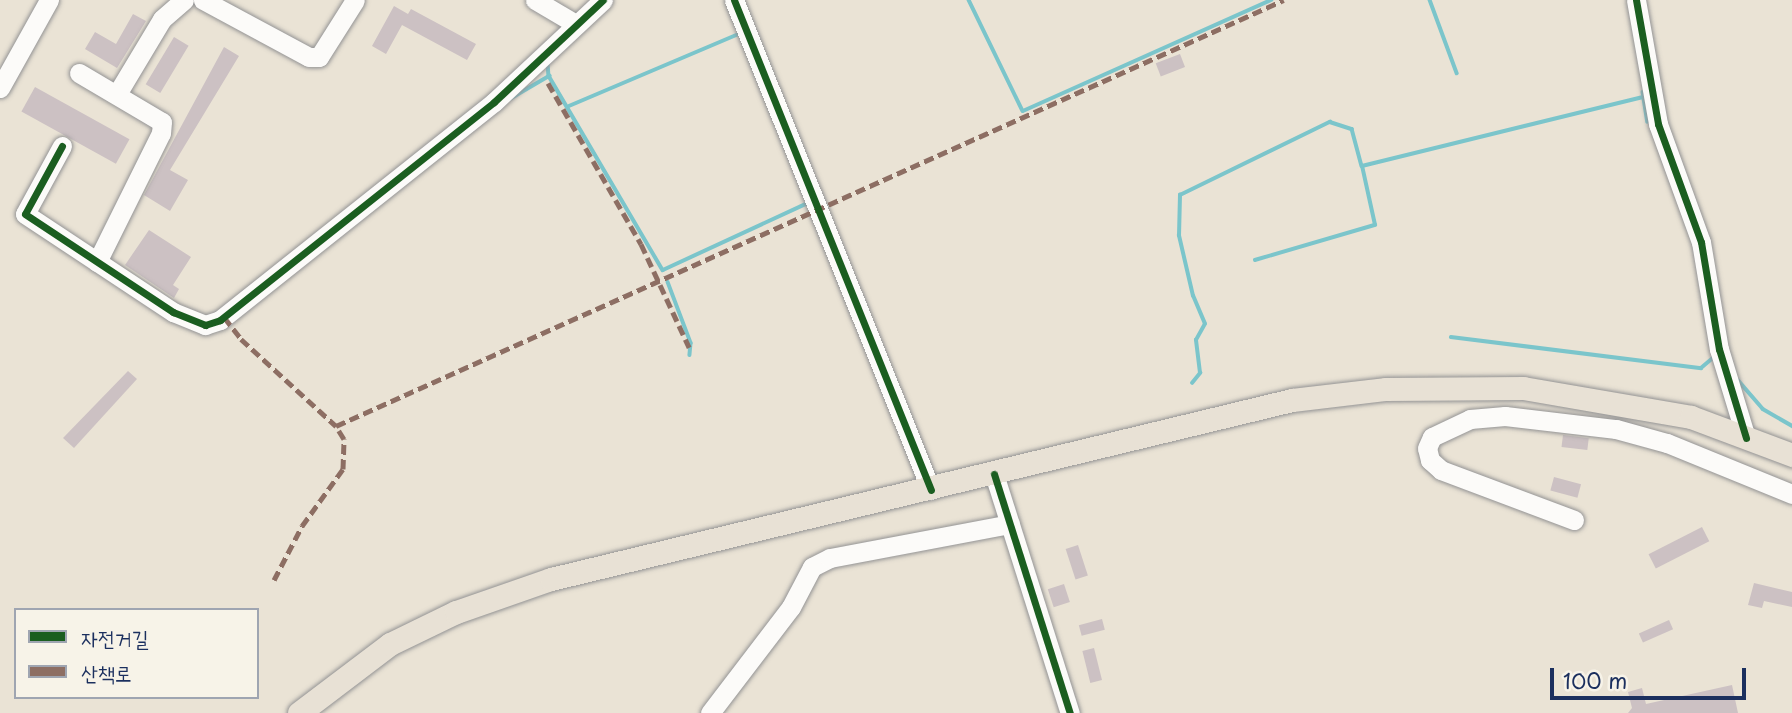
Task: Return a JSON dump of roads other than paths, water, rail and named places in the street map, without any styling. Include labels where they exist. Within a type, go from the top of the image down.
[{"type":"main road","points":[[299,713],[390,644],[456,611],[551,579],[932,490],[1292,400],[1386,389],[1522,388],[1691,417],[1792,455]]},
{"type":"street","points":[[0,88],[49,0]]},
{"type":"street","points":[[117,93],[162,19],[184,0]]},
{"type":"street","points":[[203,0],[309,57],[319,57],[355,0]]},
{"type":"street","points":[[535,0],[574,23]]},
{"type":"street","points":[[62,146],[26,214],[191,321],[205,325],[220,320],[494,103],[574,23],[603,0]]},
{"type":"street","points":[[734,0],[932,490]]},
{"type":"street","points":[[1636,0],[1658,124],[1701,242],[1719,349],[1746,438]]},
{"type":"street","points":[[79,73],[157,116],[161,133],[97,262]]},
{"type":"street","points":[[1574,520],[1441,470],[1430,460],[1427,448],[1432,437],[1470,419],[1505,416],[1616,429],[1667,443],[1792,494]]},
{"type":"street","points":[[994,474],[1070,713]]},
{"type":"street","points":[[721,708],[791,607],[812,567],[830,558],[1010,524]]},
{"type":"waterway","points":[[969,0],[1023,111],[1271,0]]},
{"type":"waterway","points":[[1430,0],[1457,73]]},
{"type":"waterway","points":[[569,106],[741,33]]},
{"type":"waterway","points":[[548,63],[549,76],[663,270],[808,203]]},
{"type":"waterway","points":[[508,100],[549,76]]},
{"type":"waterway","points":[[1643,92],[1648,122]]},
{"type":"waterway","points":[[1255,260],[1375,225],[1362,166],[1643,97]]},
{"type":"waterway","points":[[1192,383],[1200,373],[1196,340],[1205,324],[1193,296],[1179,236],[1180,195],[1330,122],[1352,129],[1362,166]]},
{"type":"waterway","points":[[668,282],[691,343],[690,355]]},
{"type":"waterway","points":[[1451,337],[1701,368],[1713,358]]},
{"type":"waterway","points":[[1738,380],[1763,409],[1792,426]]}]
